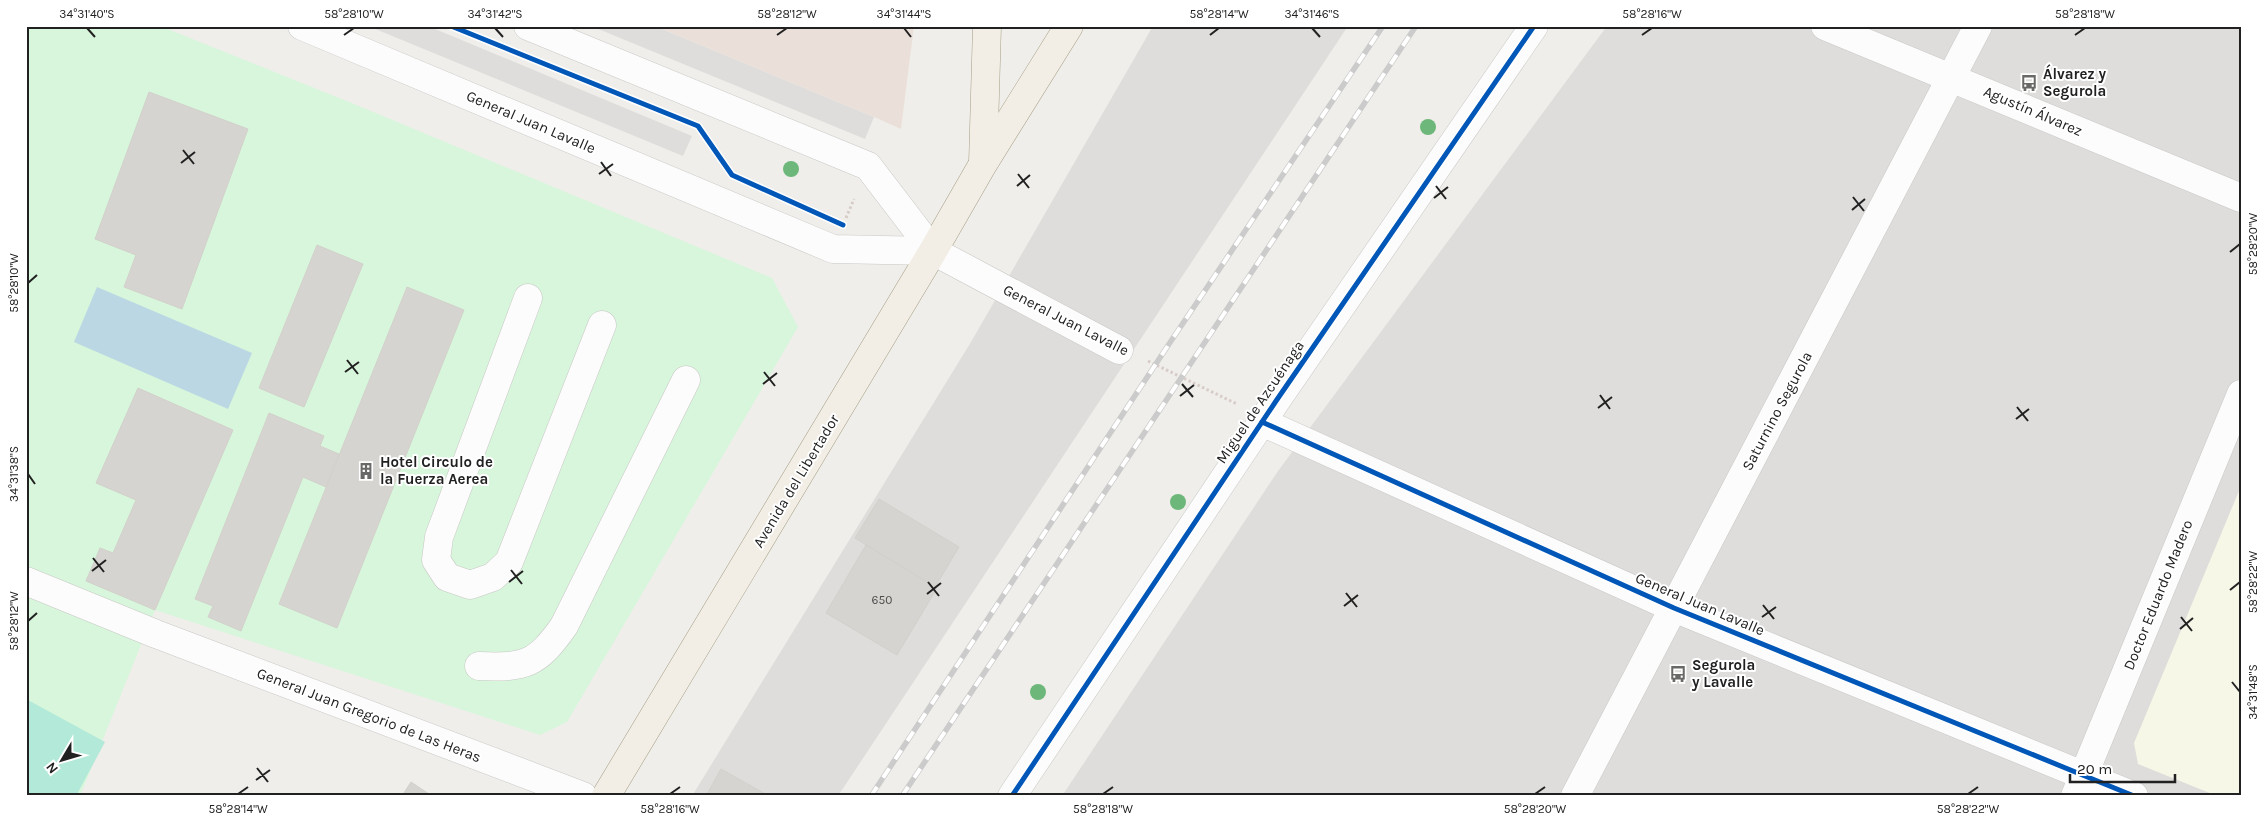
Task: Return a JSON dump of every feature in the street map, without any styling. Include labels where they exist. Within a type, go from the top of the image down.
[{"type":"main road","name":"Avenida del Libertador","points":[[983,164],[987,26]]},
{"type":"main road","name":"Avenida del Libertador","points":[[606,796],[933,251],[983,164],[1069,26]]},
{"type":"street","name":"General Juan Lavalle","points":[[302,26],[833,249],[933,251]]},
{"type":"street","points":[[528,26],[868,166]]},
{"type":"street","name":"Miguel de Azcuénaga","points":[[1012,796],[1262,422],[1534,26]]},
{"type":"street","name":"Agustín Álvarez","points":[[1825,26],[2241,198]]},
{"type":"street","name":"Saturnino Segurola","points":[[1575,796],[1978,26]]},
{"type":"street","name":"General Juan Lavalle","points":[[868,166],[933,251],[1119,350]]},
{"type":"street","points":[[528,298],[439,538],[436,560],[447,577],[470,585],[493,577],[509,562],[602,325]]},
{"type":"street","points":[[479,666],[504,667],[528,662],[548,649],[564,626],[686,380]]},
{"type":"street","name":"Doctor Eduardo Madero","points":[[2079,785],[2241,394]]},
{"type":"street","name":"General Juan Lavalle","points":[[1262,422],[1674,608],[2079,785],[2134,796]]},
{"type":"street","name":"General Juan Gregorio de Las Heras","points":[[26,580],[156,634],[583,796]]},
{"type":"path","points":[[833,249],[868,166]]},
{"type":"shaded area","points":[[368,26],[428,26],[692,136],[683,156]]},
{"type":"shaded area","points":[[591,26],[655,26],[874,117],[865,139]]},
{"type":"shaded area","points":[[655,26],[914,26],[901,129],[874,117]]},
{"type":"shaded area","points":[[1153,26],[1348,26],[838,796],[692,796],[971,342]]},
{"type":"shaded area","points":[[1607,26],[2241,26],[2241,796],[1062,796],[1278,471]]},
{"type":"shaded area","points":[[2241,486],[2241,796],[2217,796],[2138,764],[2134,743]]},
{"type":"green space","points":[[26,26],[160,26],[354,104],[772,278],[798,327],[567,722],[540,735],[155,610],[80,796],[26,796]]},
{"type":"green space","points":[[26,699],[105,742],[76,796],[26,796]]},
{"type":"water","points":[[97,287],[252,353],[228,409],[74,342]]},
{"type":"building","points":[[149,92],[248,129],[182,309],[124,287],[136,255],[95,239]]},
{"type":"building","points":[[317,245],[363,264],[304,407],[259,388]]},
{"type":"building","name":"Hotel Circulo de la Fuerza Aerea","points":[[407,287],[464,310],[337,628],[279,604]]},
{"type":"building","points":[[138,388],[233,430],[155,610],[86,581],[100,548],[113,553],[136,500],[96,483]]},
{"type":"building","points":[[269,413],[324,436],[320,446],[339,454],[326,487],[303,477],[241,631],[208,617],[213,606],[195,599]]},
{"type":"building","points":[[879,499],[959,547],[935,587],[855,538]]},
{"type":"building","points":[[866,545],[937,588],[897,655],[826,613]]},
{"type":"building","points":[[721,769],[769,796],[706,796]]},
{"type":"building","points":[[411,782],[432,796],[402,796]]},
{"type":"railway","points":[[871,796],[1169,344],[1383,26]]},
{"type":"railway","points":[[902,796],[1416,26]]},
{"type":"cycle path","points":[[451,26],[698,126],[732,175],[843,225]]},
{"type":"cycle path","points":[[1012,796],[1276,401],[1534,26]]},
{"type":"cycle path","points":[[1262,422],[1674,608],[2134,796]]},
{"type":"place","name":"Álvarez y Segurola","points":[[2029,83]]},
{"type":"place","name":"Hotel Circulo de la Fuerza Aerea","points":[[366,471]]},
{"type":"place","name":"Segurola y Lavalle","points":[[1678,674]]}]
